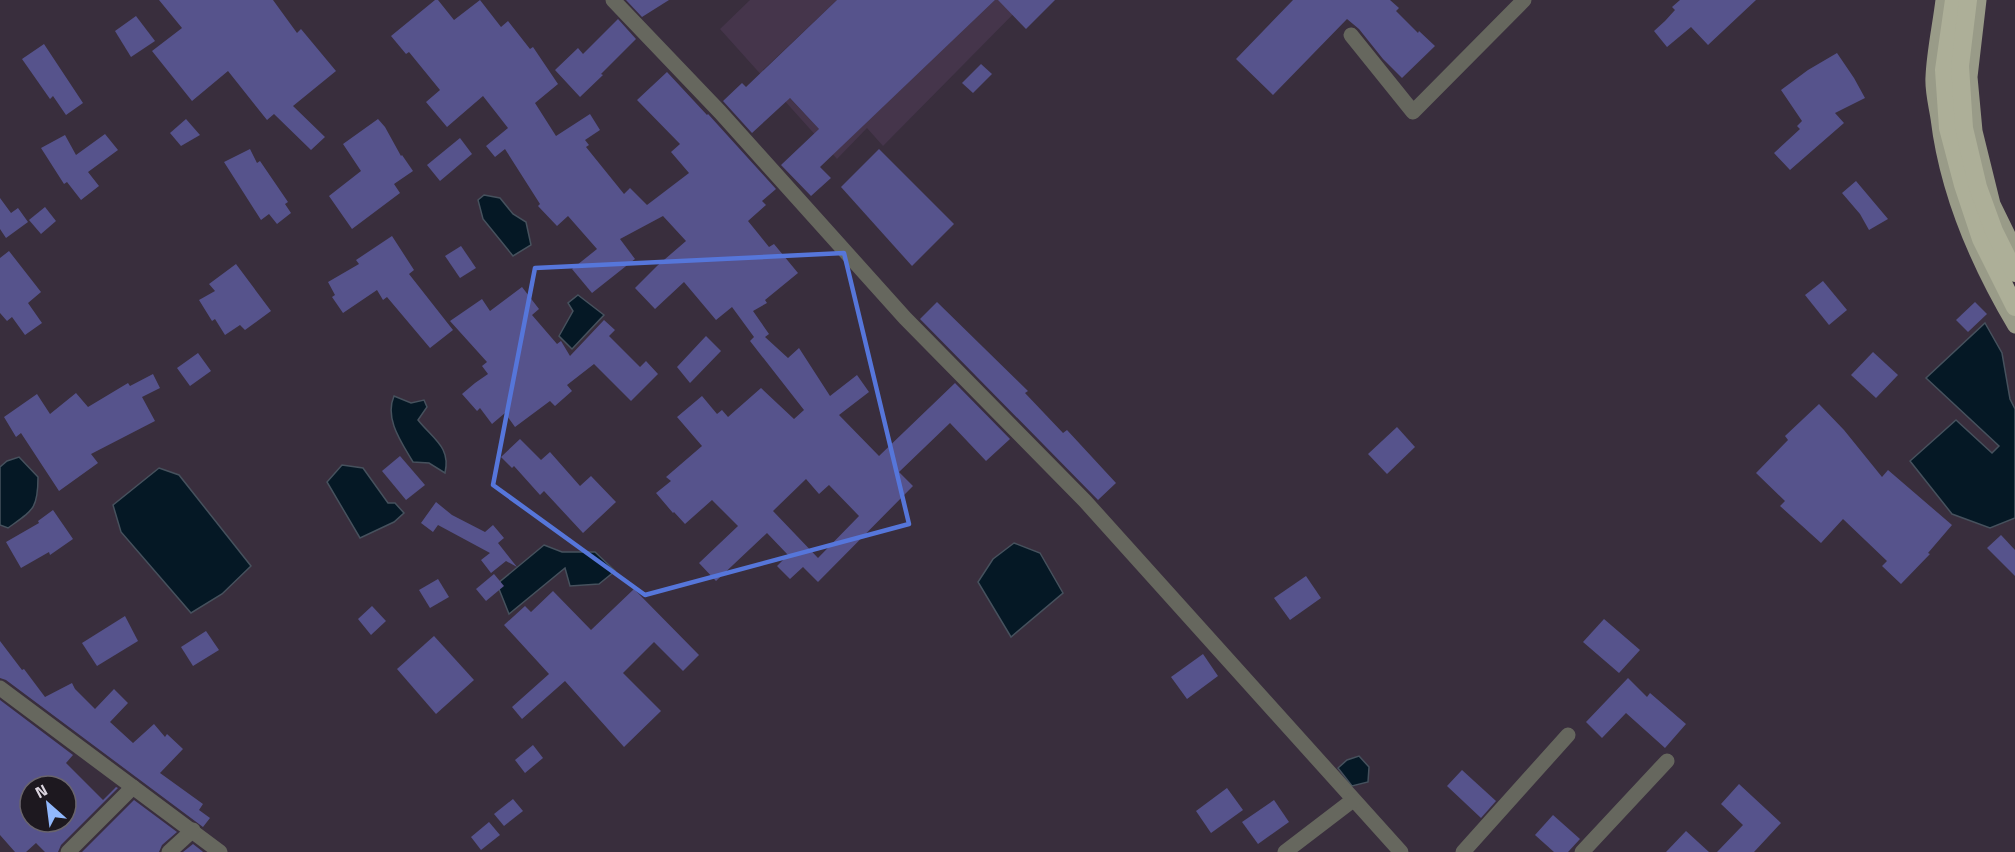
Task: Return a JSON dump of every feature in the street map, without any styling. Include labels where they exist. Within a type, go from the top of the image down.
[{"type":"highway","points":[[1954,0],[1944,70],[1948,128],[1963,185],[1981,239],[2015,308]]},
{"type":"highway","points":[[1968,0],[1960,66],[1964,128],[1978,187],[1994,231],[2015,273]]},
{"type":"main road","points":[[1943,0],[1933,79],[1940,136],[1951,188],[1975,252],[2015,326]]},
{"type":"main road","points":[[1978,0],[1970,77],[1975,131],[1993,204],[2015,249]]},
{"type":"street","points":[[613,0],[720,112],[905,318],[1085,501],[1401,852]]},
{"type":"street","points":[[1351,35],[1413,112],[1524,0]]},
{"type":"street","points":[[0,688],[220,852]]},
{"type":"street","points":[[1463,852],[1568,735]]},
{"type":"street","points":[[1582,852],[1667,761]]},
{"type":"street","points":[[68,852],[133,787]]},
{"type":"street","points":[[1285,852],[1353,800]]},
{"type":"street","points":[[169,852],[193,830]]},
{"type":"highlighted area","points":[[844,253],[909,524],[645,595],[493,485],[535,268]]},
{"type":"shaded area","points":[[750,0],[837,0],[763,70],[838,149],[995,0],[1027,0],[883,146],[867,128],[837,159],[720,29]]},
{"type":"water","points":[[484,195],[500,198],[513,214],[526,222],[531,245],[513,256],[483,219],[478,200]]},
{"type":"water","points":[[578,295],[604,315],[572,349],[559,336],[573,311],[568,303]]},
{"type":"water","points":[[1985,323],[2002,353],[2010,399],[2015,409],[2015,518],[1990,528],[1952,514],[1910,461],[1956,420],[1992,453],[1999,446],[1926,378]]},
{"type":"water","points":[[394,396],[411,403],[424,400],[427,407],[418,420],[443,450],[445,473],[429,463],[413,462],[393,422],[391,405]]},
{"type":"water","points":[[19,457],[38,477],[37,496],[32,508],[8,528],[0,525],[0,467],[7,461]]},
{"type":"water","points":[[342,465],[363,468],[388,503],[395,503],[404,513],[394,522],[360,538],[327,482]]},
{"type":"water","points":[[159,468],[179,475],[251,566],[222,594],[191,613],[121,532],[113,505]]},
{"type":"water","points":[[1014,543],[1040,553],[1063,593],[1011,637],[978,582],[993,559]]},
{"type":"water","points":[[544,545],[562,552],[595,552],[615,571],[599,584],[570,586],[565,568],[509,614],[497,584]]},
{"type":"water","points":[[1359,756],[1369,767],[1368,782],[1352,786],[1338,768],[1347,760]]},
{"type":"building","points":[[159,0],[273,0],[297,33],[301,29],[336,71],[293,106],[325,137],[311,150],[274,114],[267,120],[228,71],[192,101],[152,51],[182,28]]},
{"type":"building","points":[[435,0],[438,0],[454,20],[480,0],[501,27],[508,21],[530,49],[533,47],[558,84],[535,103],[556,136],[590,114],[600,130],[585,140],[589,145],[586,147],[624,194],[630,188],[647,205],[689,173],[671,152],[680,144],[637,100],[667,72],[776,189],[762,201],[766,205],[748,221],[769,247],[774,244],[798,273],[765,300],[767,303],[753,311],[769,334],[765,337],[788,358],[799,348],[830,396],[857,375],[869,392],[839,415],[879,456],[955,383],[1010,439],[986,461],[950,423],[899,472],[913,486],[818,582],[803,567],[790,579],[777,566],[788,555],[767,533],[716,581],[699,563],[738,526],[712,500],[685,524],[656,493],[671,481],[666,477],[702,446],[677,417],[702,396],[717,414],[722,410],[728,417],[761,388],[794,419],[804,410],[750,341],[754,337],[732,307],[716,320],[684,282],[655,309],[635,288],[686,241],[663,216],[620,239],[635,259],[592,293],[572,269],[597,249],[568,216],[557,226],[538,206],[540,204],[505,149],[495,157],[486,146],[508,128],[483,96],[447,127],[426,102],[440,90],[409,52],[406,54],[391,36]],"holes":[[[806,479],[819,494],[829,485],[859,516],[818,558],[773,511]]]},
{"type":"building","points":[[626,0],[669,0],[642,17]]},
{"type":"building","points":[[837,0],[995,0],[820,167],[831,178],[811,196],[781,165],[819,129],[790,98],[752,133],[723,101],[742,83],[746,87]]},
{"type":"building","points":[[998,0],[1055,0],[1026,29]]},
{"type":"building","points":[[1293,0],[1390,0],[1399,8],[1396,11],[1435,46],[1402,78],[1359,29],[1347,19],[1273,95],[1236,59]]},
{"type":"building","points":[[1680,0],[1756,0],[1708,45],[1691,27],[1667,47],[1654,31],[1675,10],[1672,7]]},
{"type":"building","points":[[136,16],[155,41],[131,57],[115,31]]},
{"type":"building","points":[[618,19],[636,39],[580,97],[555,70],[578,48],[583,54]]},
{"type":"building","points":[[44,44],[83,103],[66,115],[53,96],[50,99],[22,59]]},
{"type":"building","points":[[1837,53],[1865,98],[1835,113],[1844,123],[1790,170],[1774,153],[1800,129],[1797,126],[1802,121],[1781,90],[1808,70]]},
{"type":"building","points":[[981,64],[992,74],[973,93],[962,83]]},
{"type":"building","points":[[186,119],[200,135],[181,146],[170,133]]},
{"type":"building","points":[[378,119],[413,171],[394,184],[400,193],[352,229],[329,196],[361,171],[343,144]]},
{"type":"building","points":[[105,134],[118,150],[88,172],[99,186],[81,200],[67,182],[64,184],[41,148],[65,135],[76,155]]},
{"type":"building","points":[[460,138],[472,154],[440,181],[427,165]]},
{"type":"building","points":[[250,149],[257,163],[260,161],[288,202],[285,204],[291,213],[277,224],[269,214],[261,220],[224,162]]},
{"type":"building","points":[[879,149],[954,224],[912,266],[841,187]]},
{"type":"building","points":[[1856,181],[1888,219],[1869,230],[1860,214],[1842,193]]},
{"type":"building","points":[[0,198],[11,213],[18,208],[28,222],[6,238],[0,229]]},
{"type":"building","points":[[45,207],[56,221],[41,234],[29,220]]},
{"type":"building","points":[[392,236],[414,270],[409,274],[453,330],[430,348],[387,297],[383,300],[377,290],[343,313],[332,297],[335,295],[328,282],[359,264],[356,260]]},
{"type":"building","points":[[461,246],[476,268],[460,278],[445,256]]},
{"type":"building","points":[[9,251],[41,292],[28,303],[42,323],[25,335],[12,317],[7,321],[0,313],[0,258]]},
{"type":"building","points":[[236,264],[271,311],[245,330],[240,325],[225,335],[215,319],[212,321],[199,300],[215,291],[209,284]]},
{"type":"building","points":[[1823,281],[1847,310],[1829,325],[1805,295]]},
{"type":"building","points":[[522,287],[539,309],[532,315],[557,344],[561,341],[570,356],[604,320],[615,330],[609,336],[640,367],[646,361],[658,374],[631,401],[594,364],[567,385],[572,391],[555,406],[550,401],[515,427],[505,413],[492,424],[480,408],[477,411],[462,394],[488,374],[482,366],[487,362],[450,321],[482,299],[490,311]]},
{"type":"building","points":[[937,302],[1028,391],[1025,393],[1063,433],[1067,430],[1116,483],[1098,500],[920,319]]},
{"type":"building","points":[[1975,302],[1987,314],[1968,332],[1956,320]]},
{"type":"building","points":[[706,336],[721,351],[690,383],[677,367]]},
{"type":"building","points":[[1873,352],[1898,375],[1876,398],[1851,375]]},
{"type":"building","points":[[198,353],[211,371],[190,386],[177,368]]},
{"type":"building","points":[[153,374],[160,388],[142,397],[155,421],[91,454],[98,463],[59,491],[21,433],[16,437],[4,417],[37,394],[50,414],[76,393],[88,407],[128,383],[130,386]]},
{"type":"building","points":[[1819,404],[1844,430],[1882,477],[1888,470],[1952,525],[1928,553],[1930,554],[1901,584],[1882,566],[1887,561],[1843,519],[1821,543],[1780,506],[1785,501],[1756,473],[1788,440],[1785,436]]},
{"type":"building","points":[[1397,427],[1415,447],[1387,474],[1368,454]]},
{"type":"building","points":[[520,439],[541,460],[550,452],[580,486],[591,476],[616,502],[583,533],[544,491],[540,495],[514,466],[512,468],[501,457]]},
{"type":"building","points":[[400,456],[425,485],[406,500],[382,471]]},
{"type":"building","points":[[436,502],[452,515],[485,532],[493,525],[504,538],[498,543],[517,567],[506,561],[491,573],[481,560],[490,553],[438,525],[433,532],[421,523]]},
{"type":"building","points":[[53,510],[73,539],[50,555],[49,552],[21,568],[6,542],[39,523],[38,521]]},
{"type":"building","points":[[2001,535],[2015,550],[2015,576],[1987,548]]},
{"type":"building","points":[[494,574],[504,586],[486,601],[476,589]]},
{"type":"building","points":[[1306,576],[1321,598],[1290,620],[1274,598]]},
{"type":"building","points":[[438,579],[449,597],[430,608],[419,590]]},
{"type":"building","points":[[634,589],[699,655],[683,671],[654,642],[623,673],[661,711],[624,747],[565,681],[522,719],[512,707],[549,674],[504,625],[525,606],[531,612],[553,591],[591,630]]},
{"type":"building","points":[[372,606],[386,621],[371,635],[358,619]]},
{"type":"building","points":[[125,616],[138,641],[97,666],[82,643]]},
{"type":"building","points":[[1604,619],[1640,650],[1619,673],[1583,642]]},
{"type":"building","points":[[206,631],[219,650],[193,666],[181,647]]},
{"type":"building","points":[[434,636],[474,680],[436,714],[397,669]]},
{"type":"building","points":[[0,641],[45,697],[72,683],[95,709],[114,689],[128,703],[110,722],[133,743],[154,724],[165,737],[167,734],[183,749],[160,773],[203,804],[199,810],[210,818],[203,827],[6,680],[0,678]]},
{"type":"building","points":[[1203,654],[1218,676],[1187,699],[1171,677]]},
{"type":"building","points":[[1628,678],[1647,697],[1650,693],[1686,724],[1665,748],[1626,713],[1602,738],[1586,722]]},
{"type":"building","points":[[0,700],[73,755],[66,763],[77,774],[18,774],[18,834],[72,834],[61,845],[58,852],[45,852],[36,843],[26,852],[15,852],[0,835]]},
{"type":"building","points":[[533,745],[543,758],[525,773],[515,760]]},
{"type":"building","points":[[1462,770],[1496,801],[1481,818],[1447,786]]},
{"type":"building","points":[[78,775],[103,800],[116,787],[118,788],[78,828]]},
{"type":"building","points":[[1739,784],[1781,823],[1754,852],[1717,852],[1743,825],[1721,804]]},
{"type":"building","points":[[1227,788],[1243,810],[1211,833],[1196,811]]},
{"type":"building","points":[[513,799],[523,811],[504,826],[494,814]]},
{"type":"building","points":[[134,800],[177,832],[162,845],[159,852],[82,852]]},
{"type":"building","points":[[1274,800],[1289,822],[1258,844],[1242,822]]},
{"type":"building","points":[[1553,815],[1580,839],[1568,852],[1554,852],[1535,835]]},
{"type":"building","points":[[489,822],[500,835],[481,850],[471,837]]},
{"type":"building","points":[[1686,831],[1709,852],[1666,852]]},
{"type":"building","points":[[193,844],[203,852],[183,852]]}]
